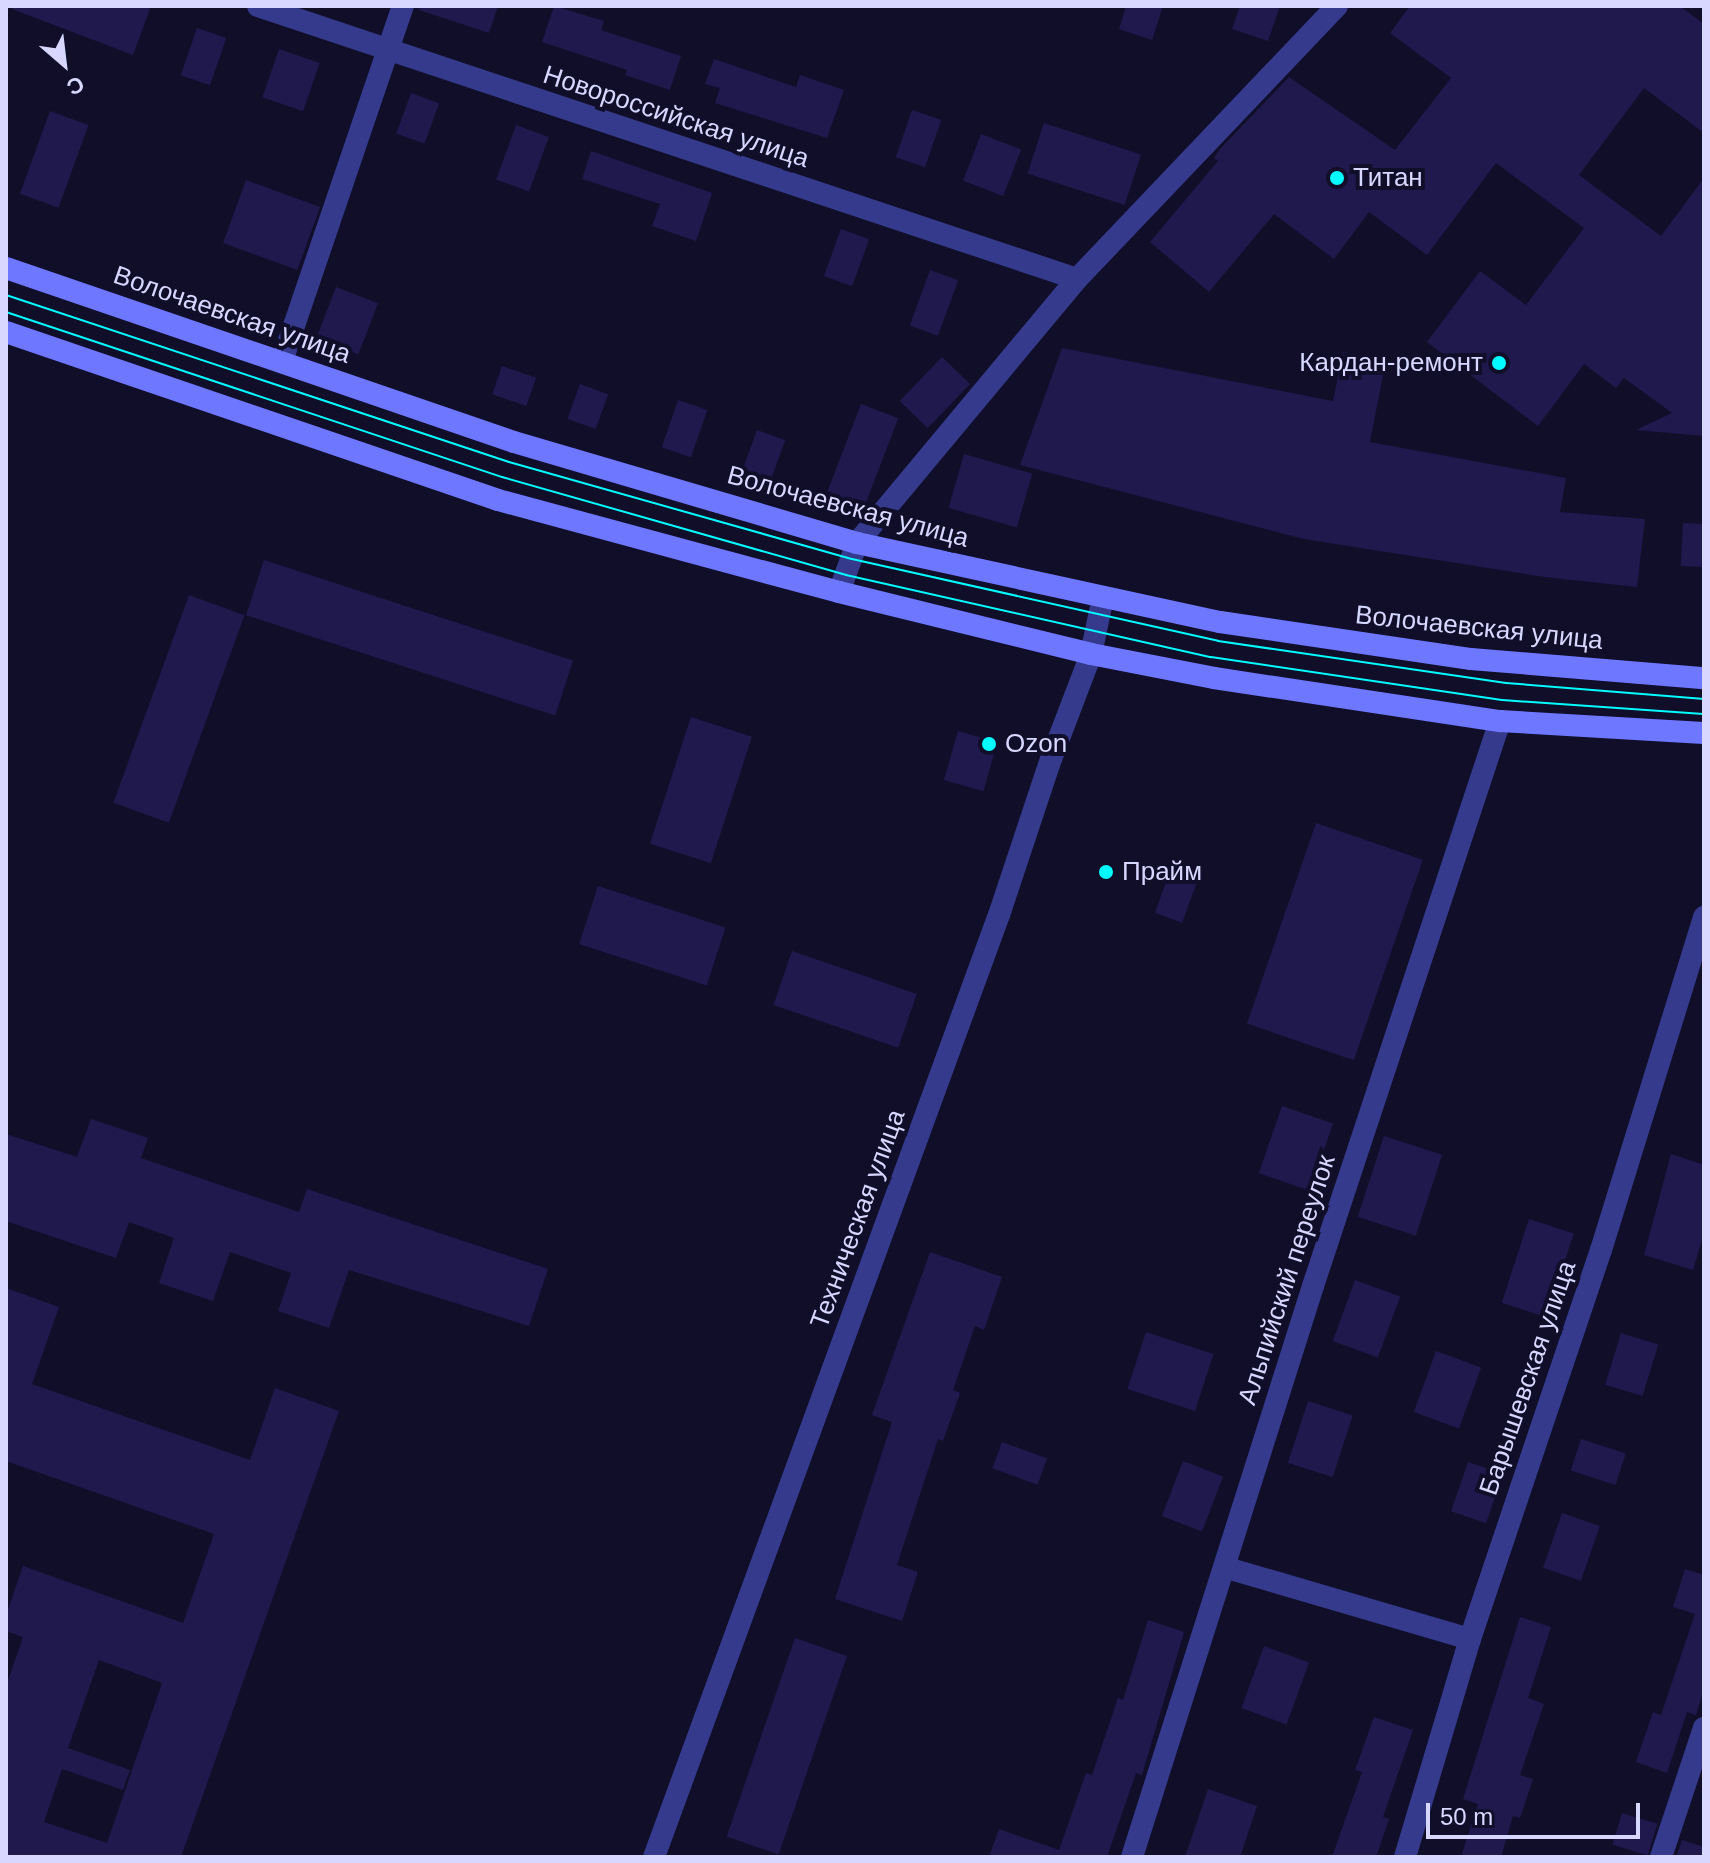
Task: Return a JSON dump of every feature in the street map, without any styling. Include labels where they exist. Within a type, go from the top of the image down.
[{"type":"main road","name":"Волочаевская улица","points":[[6,268],[514,442],[857,543],[1220,622],[1471,659],[1704,678]]},
{"type":"main road","points":[[6,332],[498,500],[839,592],[1091,654],[1214,678],[1500,721],[1704,733]]},
{"type":"street","name":"Новороссийская улица","points":[[258,6],[1077,279]]},
{"type":"street","points":[[282,361],[403,6]]},
{"type":"street","points":[[839,592],[857,543],[1077,279],[1337,6]]},
{"type":"street","name":"Техническая улица","points":[[654,1857],[1091,654],[1103,597]]},
{"type":"street","name":"Альпийский переулок","points":[[1132,1857],[1227,1568],[1313,1286],[1500,721]]},
{"type":"street","name":"Барышевская улица","points":[[1405,1857],[1470,1639],[1601,1250],[1704,917]]},
{"type":"street","points":[[1227,1568],[1470,1639]]},
{"type":"street","points":[[1661,1857],[1704,1728]]},
{"type":"building","points":[[13,6],[151,6],[133,55],[12,9]]},
{"type":"building","points":[[420,6],[498,6],[489,33],[419,10]]},
{"type":"building","points":[[554,6],[604,21],[601,30],[681,56],[670,90],[625,75],[627,70],[542,42]]},
{"type":"building","points":[[1126,6],[1163,6],[1152,40],[1119,29]]},
{"type":"building","points":[[1240,6],[1280,6],[1268,41],[1232,29]]},
{"type":"building","points":[[1410,6],[1680,6],[1704,24],[1704,133],[1644,88],[1579,175],[1661,236],[1704,178],[1704,436],[1636,430],[1672,413],[1624,378],[1616,388],[1584,364],[1538,426],[1427,342],[1480,271],[1526,305],[1584,228],[1496,163],[1427,255],[1369,212],[1334,259],[1274,214],[1209,292],[1150,242],[1218,161],[1214,158],[1219,150],[1289,77],[1395,150],[1451,78],[1390,33]]},
{"type":"building","points":[[197,28],[226,38],[210,85],[181,75]]},
{"type":"building","points":[[279,49],[320,63],[303,111],[262,97]]},
{"type":"building","points":[[714,59],[796,87],[800,75],[844,90],[827,138],[715,103],[720,88],[705,84]]},
{"type":"building","points":[[411,93],[439,103],[424,144],[396,133]]},
{"type":"building","points":[[912,110],[941,120],[925,167],[896,157]]},
{"type":"building","points":[[50,111],[89,125],[58,208],[20,194]]},
{"type":"building","points":[[1044,123],[1141,155],[1125,205],[1028,173]]},
{"type":"building","points":[[516,125],[549,137],[529,191],[496,180]]},
{"type":"building","points":[[981,134],[1021,149],[1003,196],[963,181]]},
{"type":"building","points":[[591,151],[712,193],[696,241],[652,226],[660,204],[582,179]]},
{"type":"building","points":[[246,180],[320,207],[297,270],[223,243]]},
{"type":"building","points":[[841,229],[869,239],[852,286],[824,276]]},
{"type":"building","points":[[930,270],[958,280],[938,336],[910,325]]},
{"type":"building","points":[[336,287],[378,303],[358,354],[316,338]]},
{"type":"building","points":[[1062,348],[1333,401],[1343,352],[1386,360],[1370,442],[1566,478],[1560,512],[1645,519],[1637,587],[1545,577],[1304,539],[1020,465]]},
{"type":"building","points":[[942,357],[970,384],[928,428],[900,401]]},
{"type":"building","points":[[502,366],[536,378],[526,406],[492,394]]},
{"type":"building","points":[[580,384],[608,394],[596,429],[567,419]]},
{"type":"building","points":[[678,400],[707,410],[691,457],[662,447]]},
{"type":"building","points":[[861,404],[898,418],[865,506],[827,492]]},
{"type":"building","points":[[757,430],[785,440],[768,488],[740,478]]},
{"type":"building","points":[[964,454],[1032,474],[1017,527],[949,508]]},
{"type":"building","points":[[1683,523],[1704,524],[1702,567],[1681,566]]},
{"type":"building","points":[[264,560],[573,660],[555,716],[246,615]]},
{"type":"building","points":[[189,595],[244,615],[169,823],[113,803]]},
{"type":"building","points":[[691,717],[752,737],[711,863],[650,843]]},
{"type":"building","points":[[958,731],[997,742],[983,791],[944,780]]},
{"type":"building","points":[[1316,823],[1423,860],[1354,1060],[1247,1023]]},
{"type":"building","points":[[1173,863],[1200,873],[1182,923],[1155,913]]},
{"type":"building","points":[[598,886],[725,927],[707,985],[579,944]]},
{"type":"building","points":[[792,951],[917,994],[898,1048],[773,1005]]},
{"type":"building","points":[[1282,1106],[1333,1124],[1310,1191],[1259,1173]]},
{"type":"building","points":[[91,1119],[148,1138],[141,1158],[299,1212],[307,1189],[548,1269],[529,1326],[349,1270],[329,1328],[278,1311],[291,1273],[230,1252],[213,1301],[159,1283],[174,1238],[129,1222],[116,1258],[6,1221],[6,1134],[77,1157]]},
{"type":"building","points":[[1384,1136],[1442,1155],[1416,1236],[1358,1217]]},
{"type":"building","points":[[1671,1154],[1704,1165],[1704,1233],[1693,1270],[1644,1255]]},
{"type":"building","points":[[1529,1219],[1574,1234],[1547,1317],[1502,1303]]},
{"type":"building","points":[[930,1252],[1002,1277],[984,1330],[975,1326],[953,1390],[960,1393],[943,1441],[938,1439],[897,1565],[918,1572],[902,1621],[835,1599],[892,1422],[872,1415]]},
{"type":"building","points":[[1355,1280],[1400,1296],[1378,1357],[1333,1341]]},
{"type":"building","points":[[6,1288],[59,1307],[32,1384],[250,1460],[275,1388],[339,1411],[181,1857],[6,1857],[6,1686],[23,1637],[6,1631],[6,1615],[23,1566],[183,1623],[214,1534],[6,1461]],"holes":[[[99,1660],[162,1683],[107,1843],[44,1822],[62,1769],[123,1790],[130,1770],[68,1748]]]},
{"type":"building","points":[[1146,1332],[1214,1354],[1195,1411],[1127,1389]]},
{"type":"building","points":[[1621,1333],[1658,1344],[1643,1396],[1605,1385]]},
{"type":"building","points":[[1436,1351],[1481,1367],[1459,1428],[1414,1412]]},
{"type":"building","points":[[1308,1401],[1353,1416],[1333,1477],[1288,1463]]},
{"type":"building","points":[[1581,1439],[1626,1454],[1616,1485],[1571,1470]]},
{"type":"building","points":[[1002,1442],[1047,1458],[1038,1485],[992,1468]]},
{"type":"building","points":[[1183,1461],[1223,1476],[1202,1531],[1162,1516]]},
{"type":"building","points":[[1468,1462],[1503,1474],[1486,1523],[1451,1511]]},
{"type":"building","points":[[1562,1513],[1600,1526],[1581,1581],[1543,1568]]},
{"type":"building","points":[[1685,1569],[1704,1575],[1704,1689],[1696,1715],[1687,1712],[1667,1773],[1636,1762],[1653,1712],[1661,1715],[1695,1614],[1673,1607]]},
{"type":"building","points":[[1520,1617],[1551,1627],[1528,1698],[1544,1704],[1520,1775],[1533,1779],[1520,1818],[1513,1816],[1501,1857],[1461,1857],[1478,1804],[1463,1799]]},
{"type":"building","points":[[1148,1620],[1184,1632],[1142,1775],[1136,1773],[1107,1857],[989,1857],[999,1829],[1059,1850],[1086,1773],[1092,1775],[1118,1698],[1123,1700]]},
{"type":"building","points":[[795,1638],[847,1656],[779,1854],[727,1837]]},
{"type":"building","points":[[1264,1646],[1309,1662],[1287,1724],[1241,1708]]},
{"type":"building","points":[[1374,1717],[1413,1730],[1383,1817],[1389,1819],[1376,1857],[1332,1857],[1362,1772],[1355,1770]]},
{"type":"building","points":[[1208,1789],[1257,1806],[1240,1857],[1185,1857]]},
{"type":"building","points":[[1622,1813],[1657,1824],[1648,1855],[1612,1845]]},
{"type":"building","points":[[1682,1840],[1704,1847],[1704,1857],[1676,1857]]},
{"type":"tram line","points":[[6,295],[509,462],[852,559],[1218,641],[1506,683],[1704,699]]},
{"type":"tram line","points":[[6,312],[502,477],[846,575],[1211,657],[1502,700],[1704,714]]},
{"type":"place","name":"Титан","points":[[1337,178]]},
{"type":"place","name":"Кардан-ремонт","points":[[1499,363]]},
{"type":"place","name":"Ozon","points":[[989,744]]},
{"type":"place","name":"Прайм","points":[[1106,872]]}]
